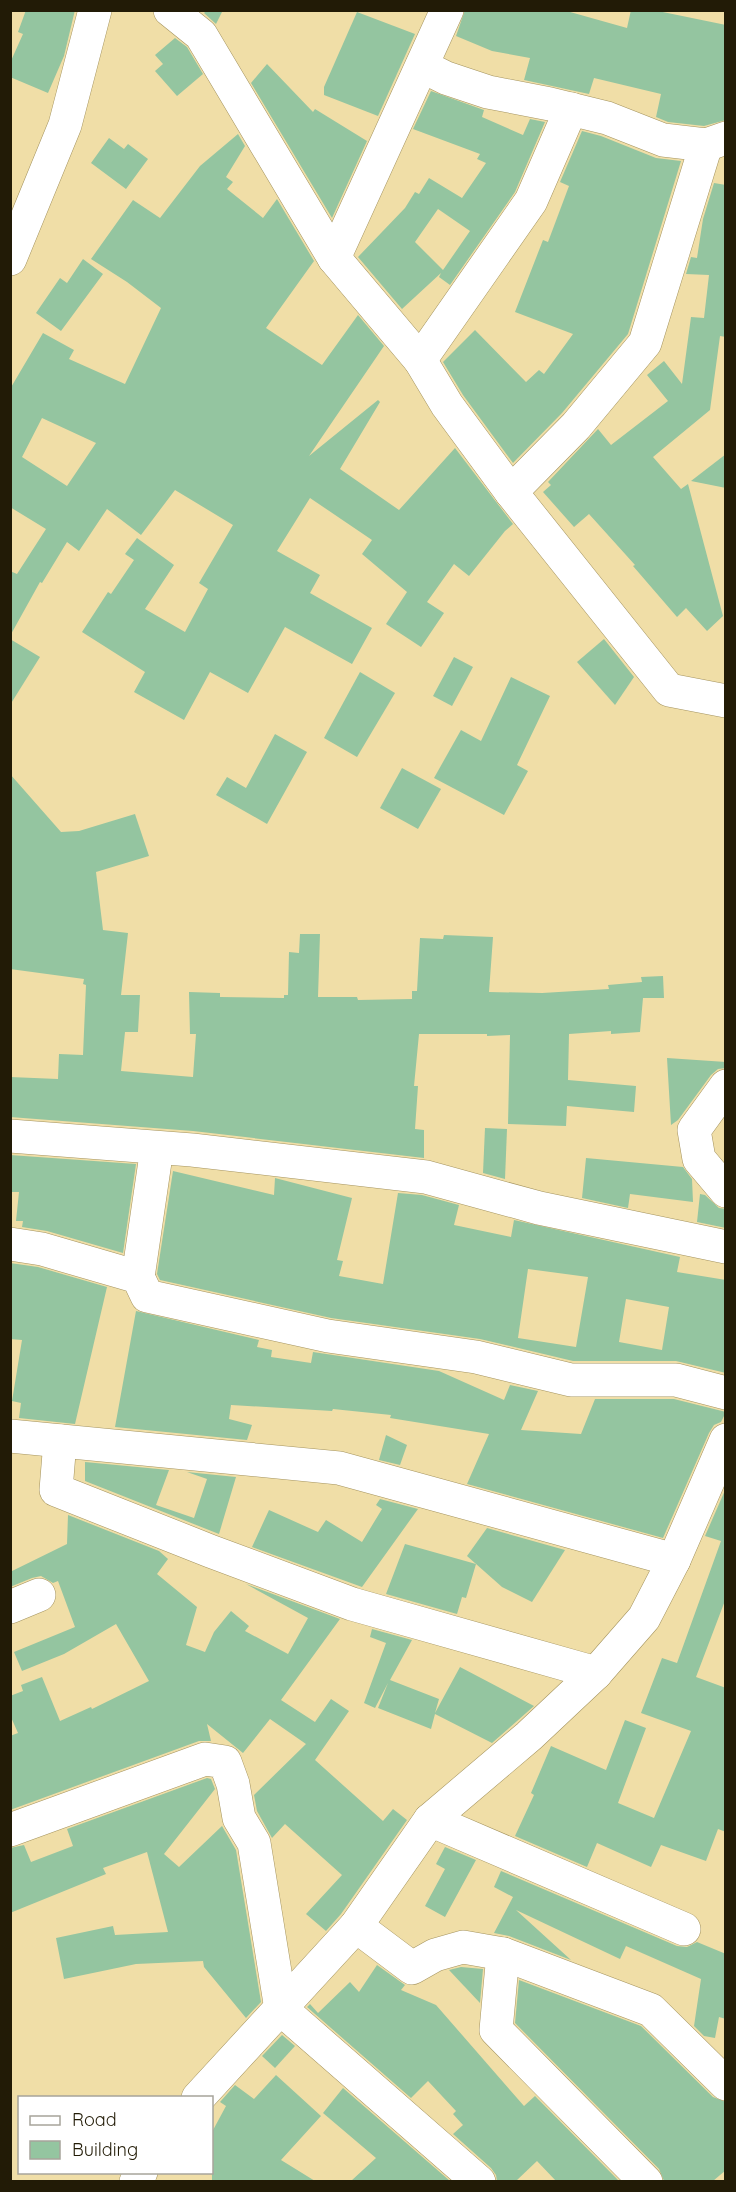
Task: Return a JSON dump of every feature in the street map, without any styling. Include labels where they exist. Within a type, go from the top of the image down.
[{"type":"street","points":[[10,259],[65,125],[95,10]]},
{"type":"street","points":[[170,10],[201,35],[334,258],[420,360],[447,405],[510,492],[669,690],[726,701]]},
{"type":"street","points":[[334,258],[447,10]]},
{"type":"street","points":[[422,66],[446,78],[488,92],[607,118],[663,140],[716,142],[645,343],[576,426],[510,492]]},
{"type":"street","points":[[420,360],[531,201],[571,109]]},
{"type":"street","points":[[726,1086],[694,1130],[699,1159],[726,1191]]},
{"type":"street","points":[[10,1136],[192,1150],[426,1177],[539,1208],[726,1247]]},
{"type":"street","points":[[157,1148],[138,1277],[147,1296],[328,1336],[476,1357],[571,1380],[676,1380],[726,1393]]},
{"type":"street","points":[[10,1244],[42,1249],[138,1277]]},
{"type":"street","points":[[10,1436],[339,1468],[674,1560]]},
{"type":"street","points":[[199,2096],[356,1926],[430,1820],[528,1736],[596,1673],[644,1618],[674,1560],[726,1440]]},
{"type":"street","points":[[60,1441],[56,1490],[352,1605],[596,1673]]},
{"type":"street","points":[[10,1830],[205,1760],[225,1762],[233,1784],[239,1818],[254,1843],[281,2009],[479,2181]]},
{"type":"street","points":[[430,1820],[684,1929]]},
{"type":"street","points":[[356,1926],[412,1968],[435,1955],[463,1947],[503,1954],[651,2010],[726,2084]]},
{"type":"street","points":[[503,1954],[496,2030],[646,2181]]},
{"type":"building","points":[[26,10],[75,10],[64,56],[48,93],[10,77],[10,63],[23,34],[18,32]]},
{"type":"building","points":[[207,10],[223,10],[216,24],[204,13]]},
{"type":"building","points":[[465,10],[563,10],[627,28],[631,10],[653,10],[726,25],[726,120],[704,126],[668,122],[656,117],[661,94],[594,78],[589,94],[524,80],[530,58],[492,51],[456,36]]},
{"type":"building","points":[[357,12],[415,34],[378,116],[324,95],[324,87]]},
{"type":"building","points":[[175,38],[187,47],[203,74],[177,96],[155,71],[163,64],[155,55]]},
{"type":"building","points":[[267,64],[313,112],[315,109],[367,141],[332,218],[251,83]]},
{"type":"building","points":[[431,91],[484,110],[482,117],[523,135],[530,119],[545,122],[515,192],[450,285],[439,277],[441,273],[402,309],[358,257],[405,208],[415,192],[419,194],[429,178],[462,198],[486,163],[477,159],[480,154],[413,129]],"holes":[[[438,209],[470,231],[443,270],[415,242]]]},
{"type":"building","points":[[582,131],[601,136],[656,158],[681,161],[628,334],[562,413],[513,463],[463,395],[443,362],[475,330],[526,382],[539,370],[544,374],[573,334],[515,312],[543,240],[548,242],[569,186],[560,182]]},
{"type":"building","points":[[238,134],[245,146],[226,177],[233,182],[227,189],[263,218],[277,199],[314,261],[266,328],[322,365],[358,315],[384,346],[309,456],[378,400],[380,402],[340,469],[399,510],[455,448],[513,524],[469,576],[454,564],[427,602],[444,613],[421,647],[386,624],[407,592],[362,554],[372,540],[310,498],[277,551],[320,575],[310,593],[372,628],[352,664],[285,627],[248,693],[210,672],[184,720],[134,692],[145,672],[82,632],[108,592],[111,594],[134,560],[125,554],[137,538],[174,565],[145,609],[185,632],[208,589],[199,583],[233,525],[175,490],[141,535],[107,509],[79,551],[67,542],[42,583],[40,582],[10,636],[10,571],[17,574],[46,529],[10,507],[10,389],[43,333],[74,350],[69,359],[125,384],[161,308],[127,282],[91,259],[133,200],[160,218],[200,166]],"holes":[[[42,418],[96,443],[67,486],[22,457]]]},
{"type":"building","points":[[109,138],[124,149],[128,144],[148,159],[126,189],[91,163]]},
{"type":"building","points":[[714,183],[726,185],[726,337],[720,336],[710,410],[653,457],[681,489],[688,484],[723,616],[707,631],[686,608],[677,617],[633,566],[635,565],[589,514],[574,527],[543,492],[551,485],[548,482],[598,429],[611,445],[668,401],[647,375],[664,361],[682,384],[691,317],[704,318],[709,275],[686,274],[691,257],[697,258],[703,219]]},
{"type":"building","points":[[83,259],[103,274],[61,331],[36,313],[60,278],[67,283]]},
{"type":"building","points":[[726,454],[726,488],[691,481]]},
{"type":"building","points":[[10,639],[40,657],[10,705]]},
{"type":"building","points":[[604,639],[634,677],[615,705],[577,662]]},
{"type":"building","points":[[454,657],[473,667],[452,706],[433,696]]},
{"type":"building","points":[[360,672],[395,693],[357,757],[324,738]]},
{"type":"building","points":[[511,677],[550,696],[517,765],[528,771],[504,815],[434,778],[461,730],[481,741]]},
{"type":"building","points":[[275,734],[307,752],[267,824],[216,795],[227,777],[246,788]]},
{"type":"building","points":[[402,768],[441,789],[418,829],[380,808]]},
{"type":"building","points":[[10,774],[61,832],[79,831],[135,814],[149,856],[96,872],[103,930],[128,933],[121,995],[140,995],[138,1032],[125,1032],[121,1071],[193,1077],[196,1034],[190,1034],[189,992],[220,993],[220,997],[284,998],[284,995],[288,995],[289,952],[299,953],[300,934],[320,934],[318,997],[357,997],[358,1000],[412,999],[412,991],[417,991],[420,938],[443,939],[444,935],[493,937],[489,992],[542,993],[609,989],[608,985],[642,982],[641,977],[663,976],[664,998],[643,998],[640,1032],[611,1034],[611,1031],[569,1034],[568,1080],[636,1086],[634,1112],[567,1106],[566,1126],[508,1124],[510,1035],[419,1034],[414,1086],[418,1086],[415,1129],[424,1130],[424,1158],[193,1131],[10,1117],[10,1077],[58,1079],[59,1054],[83,1055],[86,985],[83,984],[84,979],[10,969]]},
{"type":"building","points":[[667,1058],[726,1062],[726,1068],[718,1069],[711,1075],[678,1120],[671,1125]]},
{"type":"building","points":[[485,1128],[507,1129],[505,1179],[483,1173]]},
{"type":"building","points":[[10,1155],[136,1164],[123,1253],[47,1231],[22,1227],[23,1221],[16,1221],[19,1192],[10,1192]]},
{"type":"building","points":[[586,1158],[683,1167],[692,1179],[693,1202],[630,1194],[628,1208],[582,1198]]},
{"type":"building","points":[[173,1171],[274,1195],[275,1178],[352,1198],[337,1260],[343,1261],[339,1276],[383,1284],[398,1193],[422,1195],[459,1205],[454,1225],[511,1237],[514,1220],[680,1257],[677,1272],[726,1280],[726,1373],[676,1361],[573,1361],[480,1339],[331,1318],[160,1280],[157,1274]],"holes":[[[528,1269],[588,1277],[576,1347],[518,1338]],[[626,1299],[669,1307],[662,1350],[619,1342]]]},
{"type":"building","points":[[700,1194],[705,1195],[719,1208],[726,1209],[726,1228],[697,1222]]},
{"type":"building","points":[[10,1263],[38,1267],[107,1287],[75,1424],[19,1418],[21,1403],[12,1401],[22,1340],[10,1339]]},
{"type":"building","points":[[136,1311],[259,1340],[257,1347],[272,1350],[271,1357],[311,1363],[313,1352],[439,1371],[504,1400],[510,1385],[538,1391],[521,1430],[581,1434],[595,1399],[674,1399],[726,1412],[721,1422],[714,1425],[709,1433],[663,1538],[467,1484],[489,1434],[390,1418],[391,1415],[333,1409],[332,1411],[231,1405],[229,1419],[252,1425],[247,1440],[115,1427]]},
{"type":"building","points":[[386,1435],[407,1445],[400,1465],[379,1460]]},
{"type":"building","points":[[85,1462],[169,1470],[156,1505],[194,1518],[207,1479],[187,1472],[236,1477],[219,1534],[85,1481]]},
{"type":"building","points":[[726,1488],[726,1598],[696,1677],[726,1688],[726,1832],[718,1829],[706,1861],[661,1845],[651,1867],[597,1843],[587,1867],[515,1836],[534,1795],[531,1793],[551,1746],[606,1770],[625,1720],[646,1728],[618,1803],[654,1818],[691,1731],[641,1713],[662,1658],[677,1663],[721,1541],[705,1536]]},
{"type":"building","points":[[380,1499],[418,1509],[362,1587],[252,1547],[269,1510],[318,1532],[326,1520],[362,1542],[382,1509],[376,1505]]},
{"type":"building","points":[[68,1515],[159,1551],[168,1559],[157,1574],[197,1607],[186,1645],[205,1652],[214,1632],[231,1611],[249,1626],[245,1631],[288,1654],[308,1618],[246,1584],[340,1619],[281,1700],[315,1722],[331,1699],[349,1711],[315,1760],[383,1821],[393,1809],[407,1820],[341,1914],[326,1931],[306,1914],[342,1875],[285,1824],[272,1838],[257,1811],[254,1795],[306,1744],[270,1719],[243,1753],[207,1724],[211,1741],[199,1741],[10,1810],[10,1736],[18,1733],[10,1715],[10,1696],[23,1691],[21,1685],[42,1677],[60,1721],[91,1707],[92,1709],[149,1681],[116,1624],[64,1654],[22,1671],[14,1652],[75,1627],[58,1581],[53,1583],[41,1576],[10,1587],[10,1572],[67,1544]]},
{"type":"building","points":[[487,1528],[565,1550],[532,1602],[502,1587],[467,1556]]},
{"type":"building","points":[[405,1544],[476,1564],[466,1598],[462,1597],[457,1614],[386,1594]]},
{"type":"building","points":[[372,1629],[412,1640],[390,1680],[439,1699],[435,1713],[460,1667],[534,1706],[492,1743],[435,1714],[431,1729],[378,1708],[388,1683],[375,1708],[364,1703],[386,1643],[370,1637]]},
{"type":"building","points":[[207,1778],[211,1779],[215,1789],[164,1854],[179,1867],[222,1826],[236,1850],[261,2002],[246,2018],[204,1967],[203,1961],[136,1964],[64,1979],[56,1938],[113,1926],[115,1935],[168,1932],[147,1852],[103,1868],[106,1874],[10,1913],[10,1848],[24,1845],[31,1862],[73,1846],[67,1829]]},
{"type":"building","points":[[445,1847],[476,1860],[445,1917],[425,1906],[445,1869],[436,1864]]},
{"type":"building","points":[[501,1871],[677,1946],[687,1947],[697,1942],[726,1954],[726,2019],[719,2017],[715,2038],[704,2036],[694,2026],[701,1979],[626,1946],[620,1959],[516,1910],[571,1960],[509,1936],[494,1933],[513,1897],[494,1887]]},
{"type":"building","points":[[377,1965],[405,1985],[401,1990],[436,2005],[524,2106],[535,2096],[618,2180],[556,2181],[537,2161],[516,2181],[497,2181],[491,2168],[453,2134],[463,2125],[453,2114],[456,2111],[428,2081],[411,2098],[307,2007],[310,2004],[318,2013],[350,1982],[359,1992]]},
{"type":"building","points":[[461,1967],[483,1969],[480,2003],[449,1970]]},
{"type":"building","points":[[519,1980],[641,2026],[713,2097],[726,2102],[726,2170],[713,2181],[664,2181],[659,2169],[515,2023]]},
{"type":"building","points":[[282,2035],[295,2046],[275,2068],[262,2056]]},
{"type":"building","points":[[276,2075],[321,2116],[281,2160],[315,2181],[212,2181],[213,2130],[226,2106],[220,2102],[235,2085],[254,2099]]},
{"type":"building","points":[[343,2088],[450,2181],[351,2181],[376,2158],[323,2113]]}]
